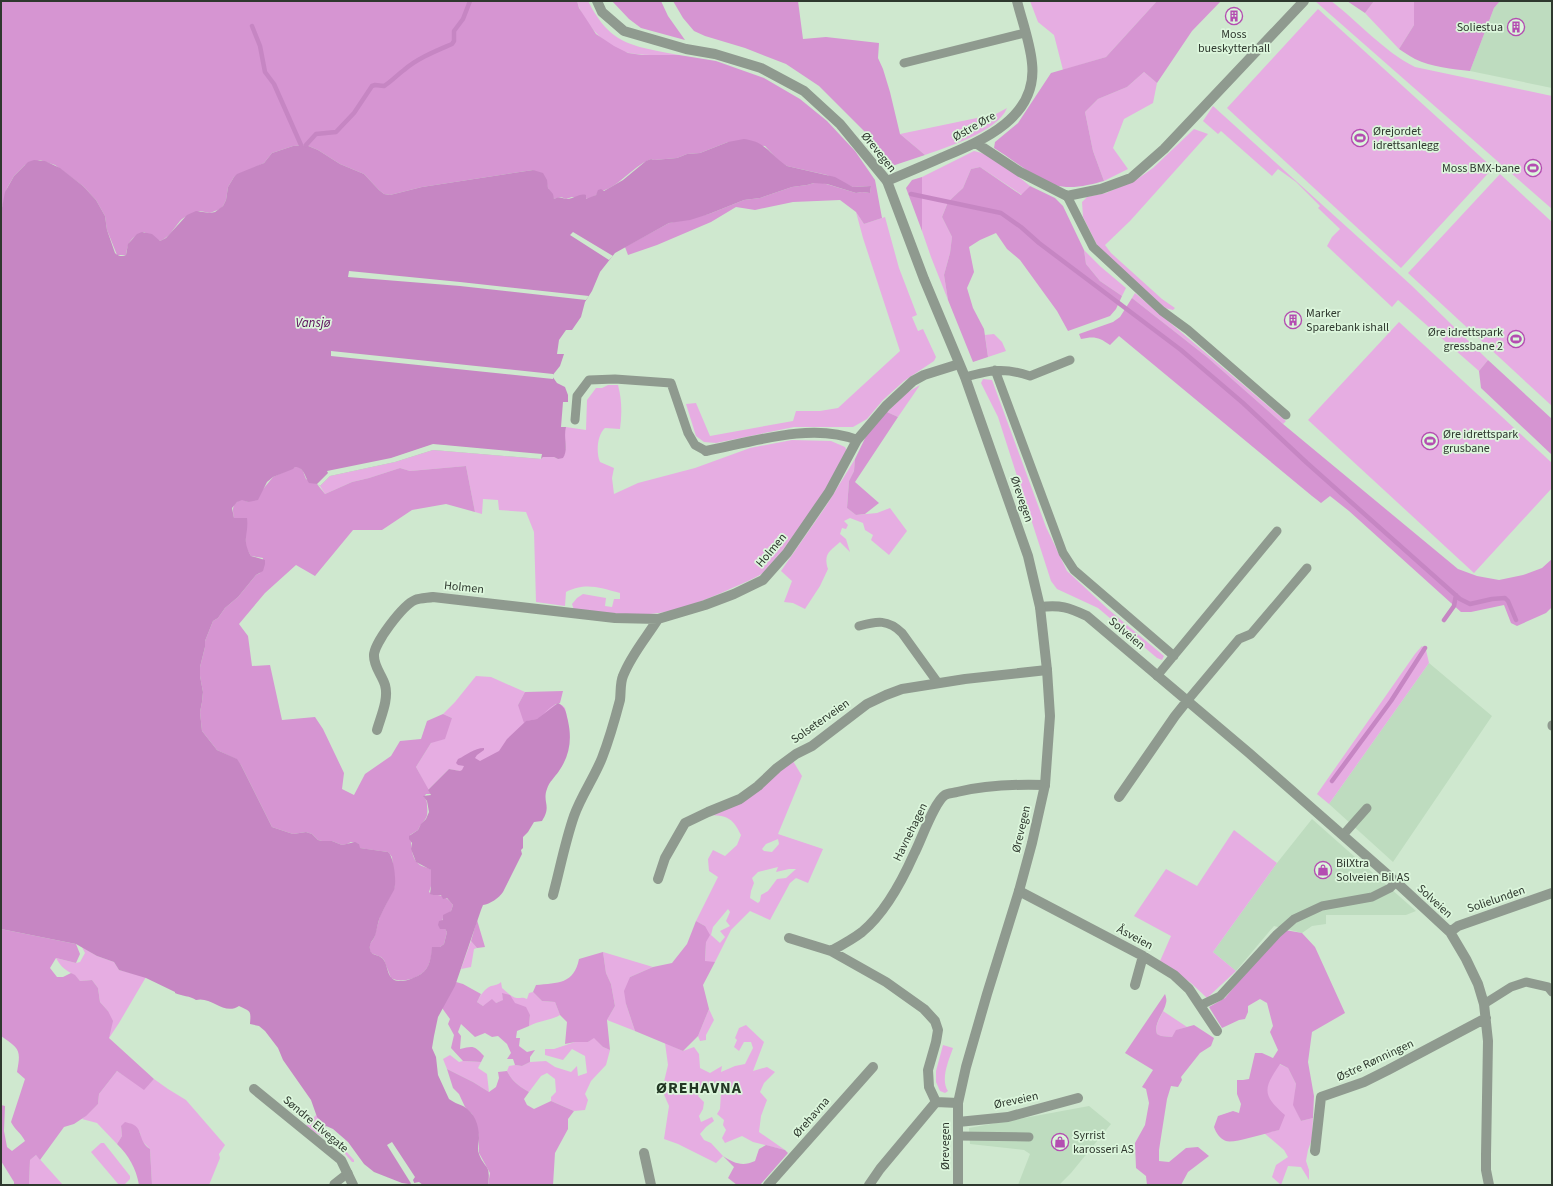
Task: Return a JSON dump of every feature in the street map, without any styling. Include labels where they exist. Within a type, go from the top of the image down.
[{"type":"street","name":"Ørevegen","points":[[597,1],[602,12],[624,31],[686,49],[715,54],[761,68],[804,91],[840,124],[887,181],[924,280],[965,377],[1028,556],[1040,606],[1047,670],[1050,716],[1045,785],[1019,891],[966,1067],[958,1103],[958,1185]]},
{"type":"street","name":"Østre Øre","points":[[887,181],[976,143],[999,129],[1025,102],[1031,82],[1032,64],[1017,1]]},
{"type":"street","points":[[976,143],[1020,172],[1067,196],[1101,189],[1131,178],[1164,149],[1304,1]]},
{"type":"street","name":"Holmen","points":[[377,730],[385,703],[385,686],[374,664],[373,654],[401,611],[415,600],[433,597],[615,618],[658,619],[705,605],[734,594],[763,580],[787,553],[829,492],[857,440],[886,406],[913,380],[959,364]]},
{"type":"street","points":[[706,452],[793,434],[827,433],[844,435],[857,440]]},
{"type":"street","name":"Solveien","points":[[1040,606],[1057,605],[1072,609],[1087,616],[1249,753],[1396,882],[1450,932],[1466,959],[1478,984],[1484,1004],[1488,1070],[1485,1142],[1486,1170],[1489,1185]]},
{"type":"street","points":[[553,895],[574,815],[602,758],[620,698],[622,678],[631,657],[658,619]]},
{"type":"street","name":"Solseterveien","points":[[658,878],[664,858],[686,823],[740,799],[777,768],[796,754],[812,746],[867,704],[902,689],[965,679],[1047,670]]},
{"type":"street","points":[[1119,797],[1187,701]]},
{"type":"street","name":"Havnehagen","points":[[831,950],[862,932],[888,901],[914,854],[936,806],[945,795],[965,790],[1007,784],[1045,785]]},
{"type":"street","name":"Åsveien","points":[[1019,891],[1143,956],[1174,975],[1189,989],[1217,1031]]},
{"type":"street","name":"Solielunden","points":[[1450,932],[1458,926],[1552,893]]},
{"type":"street","points":[[789,938],[831,950],[886,982],[924,1009],[935,1021],[938,1030],[928,1070],[929,1087],[936,1102]]},
{"type":"street","points":[[1135,985],[1143,956]]},
{"type":"street","name":"Østre Rønningen","points":[[1315,1151],[1321,1097],[1364,1082],[1486,1018]]},
{"type":"street","name":"Ørehavna","points":[[768,1185],[873,1067]]},
{"type":"street","name":"Søndre Elvegate","points":[[254,1089],[340,1160],[354,1185]]},
{"type":"street","name":"Øreveien","points":[[958,1122],[1008,1117],[1078,1098]]},
{"type":"street","points":[[936,1102],[958,1103]]},
{"type":"street","points":[[869,1185],[936,1102]]},
{"type":"street","points":[[644,1153],[651,1185]]},
{"type":"lane","points":[[904,63],[1025,33]]},
{"type":"lane","points":[[1067,196],[1093,247],[1162,310],[1190,328],[1286,415]]},
{"type":"lane","points":[[965,377],[995,370],[1014,370],[1030,376],[1070,360]]},
{"type":"lane","points":[[995,370],[1063,553],[1074,570],[1174,656]]},
{"type":"lane","points":[[575,420],[577,396],[589,380],[615,379],[671,383],[688,433],[695,445],[706,452]]},
{"type":"lane","points":[[1157,676],[1277,531]]},
{"type":"lane","points":[[1187,701],[1239,639],[1251,634],[1307,568]]},
{"type":"lane","points":[[860,626],[874,622],[882,622],[889,623],[896,627],[938,683]]},
{"type":"lane","points":[[1343,835],[1367,808]]},
{"type":"lane","points":[[1201,1005],[1220,996],[1277,934],[1294,919],[1322,906],[1372,897],[1390,888],[1396,882]]},
{"type":"lane","points":[[1484,1004],[1511,987],[1526,982],[1548,987],[1552,992]]},
{"type":"lane","points":[[958,1136],[1029,1137]]},
{"type":"lane","points":[[334,1184],[348,1173]]},
{"type":"shaded area","points":[[1,1],[577,1],[579,8],[596,34],[628,53],[642,55],[679,55],[716,61],[764,78],[800,99],[827,121],[855,151],[875,180],[882,218],[864,224],[856,212],[840,200],[793,202],[755,210],[736,207],[711,222],[657,245],[628,255],[625,247],[669,223],[709,214],[744,200],[760,198],[792,187],[814,183],[823,183],[856,193],[870,193],[871,186],[853,187],[827,175],[787,166],[780,162],[765,146],[728,142],[700,153],[687,154],[677,158],[651,159],[637,167],[619,182],[605,190],[598,192],[589,199],[572,197],[566,199],[561,197],[554,199],[547,184],[533,170],[422,187],[390,195],[384,194],[379,190],[364,174],[340,164],[318,150],[306,145],[293,146],[272,153],[264,163],[234,177],[228,187],[226,200],[220,209],[210,213],[200,211],[184,218],[169,235],[160,241],[144,232],[131,240],[126,255],[117,255],[107,230],[105,216],[96,200],[83,186],[55,165],[40,160],[25,165],[14,176],[7,188],[1,213]]},
{"type":"shaded area","points":[[577,1],[588,1],[605,27],[625,42],[636,46],[679,55],[635,54],[621,51],[604,41],[597,34],[585,18]]},
{"type":"shaded area","points":[[612,1],[661,1],[668,16],[685,40],[641,28],[629,19]]},
{"type":"shaded area","points":[[673,1],[798,1],[803,39],[826,37],[879,43],[878,58],[890,92],[900,134],[925,155],[892,166],[872,139],[819,86],[786,64],[745,48],[705,36],[694,31],[683,18]]},
{"type":"shaded area","points":[[1030,1],[1157,1],[1106,57],[1063,70],[1054,35],[1038,22]]},
{"type":"shaded area","points":[[1157,1],[1221,1],[1192,31],[1157,83],[1144,72],[1127,87],[1098,99],[1085,112],[1093,151],[1104,181],[1074,187],[1055,185],[1040,179],[994,148],[995,142],[1018,123],[1051,73],[1106,57]]},
{"type":"shaded area","name":"Moss BMX-bane","points":[[1315,1],[1331,1],[1392,53],[1415,67],[1552,96],[1552,209]]},
{"type":"shaded area","points":[[1347,1],[1374,1],[1365,13]]},
{"type":"shaded area","points":[[1374,1],[1414,1],[1414,25],[1399,49],[1365,13]]},
{"type":"shaded area","points":[[1414,1],[1500,1],[1494,8],[1470,71],[1421,62],[1399,49],[1414,25]]},
{"type":"shaded area","points":[[1500,1],[1552,1],[1552,88],[1470,71],[1494,8]]},
{"type":"shaded area","name":"Ørejordet idrettsanlegg","points":[[1318,9],[1493,168],[1401,268],[1227,108]]},
{"type":"shaded area","points":[[1144,72],[1157,83],[1153,103],[1124,119],[1113,148],[1128,169],[1104,181],[1093,151],[1085,112],[1098,99],[1127,87]]},
{"type":"shaded area","points":[[1213,106],[1411,285],[1488,360],[1479,371],[1398,300],[1392,307],[1327,246],[1332,237],[1340,229],[1318,208],[1320,206],[1296,182],[1278,169],[1272,176],[1221,131],[1218,134],[1203,121]]},
{"type":"shaded area","points":[[1007,108],[1002,117],[983,131],[959,143],[925,155],[900,134],[996,114]]},
{"type":"shaded area","points":[[1194,129],[1208,134],[1130,221],[1105,245],[1111,253],[1162,299],[1175,308],[1173,310],[1165,308],[1098,247],[1083,217],[1082,202],[1087,197],[1106,193],[1136,180],[1153,168]]},
{"type":"shaded area","points":[[974,151],[989,156],[997,161],[1030,186],[1022,195],[980,167],[971,169],[963,188],[948,202],[942,217],[952,237],[950,253],[944,275],[948,300],[922,231],[922,177]]},
{"type":"shaded area","points":[[980,167],[1021,195],[1030,186],[1055,198],[1063,206],[1084,250],[1086,264],[1100,281],[1122,296],[1116,309],[1110,316],[1068,331],[1057,311],[1020,260],[1007,249],[996,233],[969,247],[974,272],[967,288],[973,308],[984,329],[988,357],[973,362],[948,300],[944,275],[950,253],[952,237],[942,217],[948,202],[963,188],[971,169]]},
{"type":"shaded area","name":"Øre idrettspark gressbane 2","points":[[1500,174],[1552,222],[1552,406],[1408,273]]},
{"type":"shaded area","points":[[922,177],[922,231],[906,188],[912,180]]},
{"type":"shaded area","points":[[856,212],[864,224],[885,217],[899,268],[917,315],[912,317],[918,331],[923,329],[936,357],[934,361],[904,381],[883,400],[867,419],[853,427],[794,427],[716,443],[704,442],[696,436],[686,404],[696,403],[710,436],[793,421],[796,411],[820,411],[838,408],[900,351]]},
{"type":"shaded area","points":[[1084,250],[1101,267],[1126,288],[1122,296],[1100,281],[1086,264]]},
{"type":"shaded area","points":[[1135,293],[1286,421],[1283,424],[1207,357],[1132,298]]},
{"type":"shaded area","points":[[1132,298],[1207,357],[1283,424],[1458,569],[1477,576],[1499,580],[1523,575],[1542,568],[1552,559],[1552,607],[1546,613],[1517,626],[1511,623],[1504,605],[1471,612],[1461,612],[1349,511],[1330,496],[1321,503],[1119,336],[1110,345],[1103,340],[1096,338],[1081,339],[1079,334],[1113,322],[1120,317]]},
{"type":"shaded area","name":"Øre idrettspark grusbane","points":[[1399,322],[1552,463],[1552,488],[1474,573],[1308,420]]},
{"type":"shaded area","points":[[994,334],[1002,342],[1006,351],[988,357],[985,335]]},
{"type":"shaded area","points":[[1488,360],[1552,419],[1552,455],[1481,388],[1479,371]]},
{"type":"shaded area","points":[[983,379],[992,380],[1046,527],[1067,571],[1108,609],[1164,656],[1162,660],[1157,658],[1098,608],[1057,589],[1051,581],[998,417],[981,383]]},
{"type":"shaded area","points":[[608,385],[618,385],[621,407],[620,429],[605,428],[602,431],[598,444],[598,454],[600,462],[614,468],[612,478],[614,494],[638,483],[695,468],[750,448],[792,440],[831,441],[845,447],[847,451],[802,528],[780,557],[765,572],[745,583],[691,605],[671,611],[650,614],[622,614],[574,610],[572,604],[583,594],[606,598],[605,606],[612,607],[614,599],[620,599],[620,593],[593,587],[580,587],[566,592],[565,606],[536,602],[534,532],[526,512],[499,510],[498,500],[483,499],[482,514],[475,512],[466,466],[410,471],[400,468],[352,482],[325,494],[320,486],[330,476],[395,462],[433,450],[541,459],[543,457],[554,457],[558,459],[566,448],[564,435],[566,427],[586,430],[587,400],[596,388],[602,388]]},
{"type":"shaded area","points":[[920,385],[898,417],[887,412],[908,392]]},
{"type":"shaded area","points":[[887,412],[898,417],[855,482],[879,503],[865,514],[856,515],[847,508],[849,481],[854,471],[855,459],[869,430]]},
{"type":"shaded area","points":[[855,459],[854,471],[849,481],[847,508],[856,515],[877,513],[890,508],[907,531],[889,555],[871,540],[873,535],[865,530],[863,523],[850,518],[844,521],[848,525],[846,529],[842,528],[840,534],[846,539],[850,552],[840,542],[828,553],[826,560],[828,569],[820,586],[805,609],[793,603],[784,602],[792,581],[781,571],[826,506]]},
{"type":"shaded area","points":[[466,466],[475,512],[446,504],[412,510],[382,530],[353,530],[315,576],[296,565],[265,593],[239,624],[248,636],[252,666],[270,665],[282,720],[315,717],[323,729],[344,773],[342,789],[354,795],[365,774],[391,756],[400,741],[421,739],[427,721],[443,714],[452,718],[445,739],[431,743],[416,767],[431,794],[426,794],[424,797],[427,802],[426,817],[418,830],[410,835],[414,859],[420,865],[431,870],[431,886],[429,892],[433,895],[444,897],[453,905],[451,911],[443,918],[441,929],[445,929],[447,932],[444,944],[440,947],[434,947],[432,949],[430,961],[424,972],[410,979],[395,980],[391,978],[384,960],[370,951],[370,944],[374,938],[380,916],[395,886],[392,857],[388,852],[359,848],[359,844],[351,842],[342,845],[332,841],[318,840],[312,834],[306,832],[293,834],[272,827],[241,765],[236,759],[217,750],[202,731],[200,712],[203,692],[200,667],[205,641],[213,621],[218,618],[225,608],[238,597],[256,575],[260,573],[263,558],[251,556],[245,546],[246,537],[243,518],[234,518],[233,509],[236,502],[242,499],[248,502],[264,488],[273,477],[295,467],[299,467],[303,471],[306,479],[317,484],[325,494],[352,482],[400,468],[410,471]]},
{"type":"shaded area","points":[[1422,646],[1426,650],[1429,663],[1329,804],[1317,794]]},
{"type":"shaded area","points":[[1429,663],[1492,716],[1393,862],[1329,804]]},
{"type":"shaded area","points":[[476,676],[491,677],[525,692],[518,705],[562,705],[565,708],[568,722],[486,770],[459,771],[449,769],[428,790],[416,767],[431,743],[452,718],[443,714]]},
{"type":"shaded area","points":[[563,691],[560,703],[551,707],[539,718],[524,723],[518,705],[525,692]]},
{"type":"shaded area","points":[[793,761],[802,776],[778,834],[823,849],[808,883],[796,878],[790,883],[770,920],[750,911],[731,930],[715,962],[705,962],[705,926],[696,921],[718,877],[709,871],[708,859],[713,850],[725,856],[737,845],[741,835],[730,819],[722,816],[711,815],[778,773]],"holes":[[[778,839],[779,844],[772,852],[764,851],[762,849],[766,844]],[[778,867],[776,872],[796,869],[786,878],[777,879],[768,891],[761,895],[758,903],[750,898],[754,883],[752,878],[758,872]],[[728,909],[730,912],[726,921],[730,926],[720,931],[725,937],[720,943],[711,935],[713,927]]]},
{"type":"shaded area","points":[[1312,819],[1416,911],[1406,915],[1326,915],[1326,924],[1312,926],[1302,933],[1274,926],[1236,971],[1213,952],[1277,863]]},
{"type":"shaded area","points":[[1234,830],[1277,863],[1213,952],[1236,971],[1207,998],[1191,983],[1160,961],[1171,936],[1134,916],[1166,869],[1197,886]]},
{"type":"shaded area","points":[[477,920],[485,947],[477,948],[471,941]]},
{"type":"shaded area","points":[[696,921],[705,926],[710,935],[706,942],[705,961],[715,962],[703,985],[709,1009],[698,1036],[683,1051],[635,1031],[626,1004],[624,991],[630,977],[653,967],[672,963],[687,944]]},
{"type":"shaded area","points":[[1,929],[76,944],[80,954],[76,963],[56,958],[50,968],[57,977],[63,977],[71,973],[80,981],[92,980],[98,988],[100,1002],[108,1011],[113,1021],[109,1038],[154,1079],[144,1090],[117,1071],[99,1094],[98,1104],[86,1116],[74,1124],[64,1127],[40,1160],[36,1155],[30,1160],[29,1185],[14,1185],[14,1182],[1,1161],[1,1105],[5,1106],[4,1131],[7,1147],[12,1151],[25,1141],[11,1122],[25,1079],[17,1072],[19,1059],[18,1051],[12,1044],[1,1036]]},
{"type":"shaded area","points":[[1285,930],[1302,933],[1315,947],[1345,1013],[1312,1032],[1308,1062],[1314,1096],[1313,1118],[1301,1121],[1293,1105],[1296,1084],[1288,1068],[1280,1064],[1268,1086],[1269,1097],[1277,1108],[1285,1115],[1279,1130],[1236,1141],[1226,1141],[1218,1136],[1214,1127],[1218,1116],[1233,1111],[1239,1113],[1241,1104],[1237,1094],[1237,1080],[1249,1079],[1255,1053],[1262,1053],[1273,1058],[1278,1050],[1270,1032],[1273,1026],[1267,1003],[1260,999],[1248,1006],[1248,1012],[1245,1019],[1239,1020],[1222,1028],[1209,1007],[1225,998]]},
{"type":"shaded area","points":[[471,941],[477,948],[474,949],[471,967],[461,969]]},
{"type":"shaded area","points":[[82,947],[97,956],[114,962],[119,970],[146,977],[109,1038],[108,1011],[100,1002],[98,988],[92,980],[80,981],[65,969],[56,958],[76,963],[80,962],[85,953]]},
{"type":"shaded area","points":[[603,952],[653,967],[630,977],[626,1004],[635,1031],[607,1020],[615,1006],[611,984],[606,973]]},
{"type":"shaded area","points":[[603,952],[606,973],[611,984],[615,1006],[607,1020],[610,1050],[603,1047],[594,1038],[588,1042],[565,1044],[567,1022],[560,1015],[555,1002],[542,1001],[533,992],[536,985],[551,984],[564,981],[569,978],[577,967],[579,959]]},
{"type":"shaded area","points":[[456,982],[463,984],[481,994],[477,1002],[483,1006],[492,999],[496,1003],[503,1000],[502,993],[510,995],[515,1003],[526,1007],[530,1015],[529,1026],[517,1031],[516,1038],[520,1038],[519,1046],[527,1052],[535,1050],[530,1057],[530,1062],[522,1066],[515,1065],[513,1059],[507,1059],[511,1053],[507,1044],[498,1036],[492,1037],[485,1033],[475,1037],[461,1024],[458,1032],[461,1036],[460,1049],[473,1047],[484,1056],[481,1062],[463,1061],[451,1048],[454,1035],[448,1024],[450,1019],[442,1008]]},
{"type":"shaded area","points":[[501,982],[502,988],[517,998],[527,999],[529,993],[533,992],[542,1001],[555,1002],[560,1015],[529,1026],[530,1015],[502,994],[504,1000],[496,1003],[483,1006],[477,1002],[486,989]]},
{"type":"shaded area","points":[[1165,994],[1165,1007],[1156,1026],[1157,1034],[1172,1037],[1176,1030],[1194,1025],[1214,1038],[1211,1046],[1200,1053],[1181,1077],[1182,1080],[1178,1087],[1171,1086],[1167,1099],[1159,1150],[1159,1161],[1169,1162],[1186,1148],[1198,1147],[1209,1156],[1188,1172],[1181,1185],[1147,1185],[1146,1176],[1136,1168],[1135,1143],[1145,1125],[1149,1103],[1146,1089],[1142,1087],[1153,1070],[1125,1053]]},
{"type":"shaded area","points":[[709,1009],[714,1020],[706,1035],[706,1040],[700,1041],[698,1036]]},
{"type":"shaded area","points":[[1163,1011],[1187,1027],[1177,1030],[1172,1037],[1157,1034],[1157,1025]]},
{"type":"shaded area","points":[[746,1025],[764,1042],[753,1071],[767,1067],[775,1072],[764,1083],[760,1092],[767,1100],[761,1116],[759,1132],[785,1150],[753,1142],[742,1136],[725,1143],[722,1138],[726,1130],[723,1125],[724,1120],[717,1114],[720,1109],[721,1092],[705,1086],[698,1096],[704,1102],[703,1109],[699,1116],[701,1122],[712,1117],[714,1121],[700,1134],[704,1140],[711,1143],[723,1156],[716,1163],[678,1144],[664,1139],[669,1106],[662,1090],[668,1065],[665,1043],[683,1051],[694,1047],[699,1054],[700,1068],[710,1073],[722,1066],[721,1072],[735,1066],[745,1064],[753,1048],[751,1042],[744,1042],[739,1051],[734,1047],[737,1040],[735,1038],[739,1028]]},
{"type":"shaded area","points":[[594,1037],[603,1047],[610,1050],[606,1065],[591,1081],[585,1094],[588,1100],[585,1110],[574,1111],[551,1101],[551,1097],[556,1092],[555,1079],[547,1073],[541,1076],[529,1092],[516,1083],[507,1071],[509,1066],[522,1066],[530,1062],[546,1061],[555,1067],[571,1072],[577,1066],[578,1076],[587,1073],[585,1056],[572,1049],[563,1060],[545,1055],[545,1049],[554,1049],[575,1042],[588,1042]]},
{"type":"shaded area","points":[[943,1045],[953,1048],[945,1075],[948,1091],[945,1093],[940,1091],[936,1082],[936,1071]]},
{"type":"shaded area","points":[[450,1055],[459,1062],[481,1062],[478,1068],[487,1074],[489,1092],[447,1069],[443,1059]]},
{"type":"shaded area","points":[[1279,1064],[1288,1068],[1296,1084],[1294,1105],[1301,1121],[1313,1118],[1312,1139],[1306,1161],[1309,1170],[1309,1180],[1301,1167],[1288,1166],[1281,1185],[1272,1177],[1276,1165],[1288,1157],[1284,1150],[1264,1133],[1279,1130],[1272,1104],[1266,1092],[1269,1079]]},
{"type":"shaded area","points":[[447,1069],[489,1092],[496,1087],[499,1078],[498,1072],[507,1071],[516,1083],[529,1092],[524,1099],[527,1105],[534,1109],[551,1101],[574,1111],[568,1119],[568,1129],[555,1153],[553,1185],[488,1185],[490,1173],[479,1153],[479,1136],[472,1114],[465,1107],[459,1094],[453,1088]]},
{"type":"shaded area","points":[[117,1071],[144,1089],[154,1079],[186,1100],[225,1145],[219,1154],[220,1158],[209,1185],[152,1185],[150,1149],[141,1140],[140,1132],[121,1126],[122,1136],[117,1144],[97,1123],[82,1119],[98,1104],[99,1094]]},
{"type":"shaded area","points":[[1089,1106],[1111,1124],[1071,1173],[1059,1185],[1018,1185],[1030,1154],[1024,1150],[970,1144],[969,1128]]},
{"type":"shaded area","points":[[316,1115],[326,1126],[324,1130],[331,1135],[354,1160],[354,1162],[352,1162],[335,1142],[305,1127]]},
{"type":"shaded area","points":[[125,1122],[133,1124],[137,1127],[144,1143],[150,1149],[152,1185],[139,1185],[136,1173],[131,1163],[117,1144],[122,1136],[121,1126]]},
{"type":"shaded area","points":[[101,1143],[104,1143],[130,1176],[130,1179],[124,1185],[119,1185],[91,1152]]},
{"type":"shaded area","points":[[766,1145],[785,1150],[788,1153],[760,1185],[737,1185],[728,1178],[734,1167],[723,1156],[738,1163],[750,1163],[755,1161],[759,1149]]},
{"type":"shaded area","points":[[36,1155],[63,1185],[29,1185],[30,1160]]},
{"type":"water","name":"Vansjø","points":[[744,139],[763,146],[787,166],[835,177],[853,187],[871,186],[870,193],[856,193],[827,184],[814,183],[792,187],[760,198],[744,200],[690,220],[669,223],[615,253],[600,272],[592,291],[585,302],[581,317],[572,330],[566,330],[559,340],[557,354],[564,354],[560,366],[552,376],[557,383],[565,387],[568,395],[568,402],[563,402],[561,427],[566,427],[566,451],[563,458],[558,459],[554,457],[543,457],[541,459],[433,450],[395,462],[330,476],[320,486],[309,483],[302,470],[295,467],[273,477],[267,482],[258,500],[248,502],[242,500],[237,502],[232,508],[234,518],[247,518],[246,545],[251,556],[265,560],[265,564],[263,571],[256,575],[238,597],[225,608],[218,618],[213,621],[205,641],[200,667],[203,692],[200,712],[202,731],[217,750],[237,759],[272,827],[293,834],[306,832],[322,841],[332,841],[342,845],[355,842],[359,844],[360,848],[388,852],[393,864],[395,887],[378,922],[370,951],[383,959],[390,976],[396,981],[405,981],[424,972],[428,965],[432,947],[440,947],[444,944],[447,932],[445,929],[440,929],[438,925],[439,921],[443,920],[443,915],[451,911],[453,905],[447,898],[443,899],[441,895],[430,894],[431,870],[416,862],[411,849],[412,843],[409,836],[418,830],[429,812],[427,801],[423,796],[431,795],[428,790],[449,769],[462,770],[464,766],[456,763],[458,759],[474,750],[484,748],[484,750],[475,758],[480,761],[499,751],[507,739],[526,721],[537,719],[558,703],[564,708],[567,715],[570,734],[568,753],[563,765],[548,786],[546,793],[547,808],[545,816],[542,821],[534,822],[523,837],[523,848],[521,850],[522,854],[503,892],[494,900],[483,905],[455,986],[438,1017],[434,1036],[432,1048],[436,1057],[438,1075],[449,1099],[471,1112],[476,1120],[479,1133],[478,1152],[489,1173],[488,1185],[423,1185],[419,1182],[409,1184],[402,1183],[374,1172],[364,1164],[348,1142],[333,1129],[324,1125],[317,1117],[311,1100],[283,1060],[278,1048],[265,1031],[259,1026],[250,1024],[250,1014],[248,1011],[239,1006],[228,1009],[207,1001],[196,1000],[177,994],[146,978],[119,970],[114,962],[97,956],[76,944],[1,929],[1,213],[5,192],[14,176],[28,162],[34,160],[45,161],[60,168],[83,186],[96,200],[105,216],[107,230],[115,253],[123,256],[126,255],[128,244],[137,234],[142,232],[152,234],[160,241],[166,238],[187,215],[196,211],[210,213],[215,212],[223,206],[226,200],[228,187],[237,174],[264,163],[272,153],[293,146],[306,145],[318,150],[340,164],[364,174],[384,194],[390,195],[422,187],[533,170],[543,173],[547,180],[548,188],[553,194],[554,199],[559,197],[570,199],[579,195],[586,195],[586,199],[596,195],[598,190],[601,189],[604,191],[623,180],[646,161],[651,159],[677,158],[687,154],[700,153],[728,142]]},
{"type":"pier","points":[[573,232],[613,256],[609,260],[570,235]]},
{"type":"pier","points":[[349,271],[589,296],[586,300],[460,286],[348,277]]},
{"type":"pier","points":[[331,351],[553,374],[553,379],[331,356]]},
{"type":"pier","points":[[433,444],[542,454],[541,459],[433,450],[395,462],[330,476],[320,486],[317,484],[328,473],[327,471],[391,458]]},
{"type":"pier","points":[[392,1142],[415,1177],[413,1180],[415,1185],[412,1185],[387,1145]]},
{"type":"waterway","points":[[306,145],[316,134],[336,132],[354,113],[372,86],[384,86],[415,62],[452,44],[454,41],[454,31],[463,19],[470,1]]},
{"type":"waterway","points":[[252,26],[260,46],[265,72],[274,84],[301,145]]},
{"type":"waterway","points":[[911,194],[1001,213],[1021,227],[1039,243],[1181,350],[1243,403],[1307,463],[1460,599],[1470,604],[1492,599],[1505,598],[1508,601],[1516,620]]},
{"type":"waterway","points":[[1444,620],[1454,606],[1456,595]]},
{"type":"waterway","points":[[1332,781],[1391,701],[1425,648]]},
{"type":"place","name":"Moss bueskytterhall","points":[[1234,16]]},
{"type":"place","name":"Soliestua","points":[[1516,27]]},
{"type":"place","name":"Ørejordet idrettsanlegg","points":[[1360,138]]},
{"type":"place","name":"Moss BMX-bane","points":[[1533,168]]},
{"type":"place","name":"Marker Sparebank ishall","points":[[1293,320]]},
{"type":"place","name":"Øre idrettspark gressbane 2","points":[[1516,339]]},
{"type":"place","name":"Øre idrettspark grusbane","points":[[1430,441]]},
{"type":"place","name":"BilXtra Solveien Bil AS","points":[[1323,870]]},
{"type":"place","name":"Syrrist karosseri AS","points":[[1060,1142]]},
{"type":"district","name":"ØREHAVNA","points":[[699,1087]]}]
